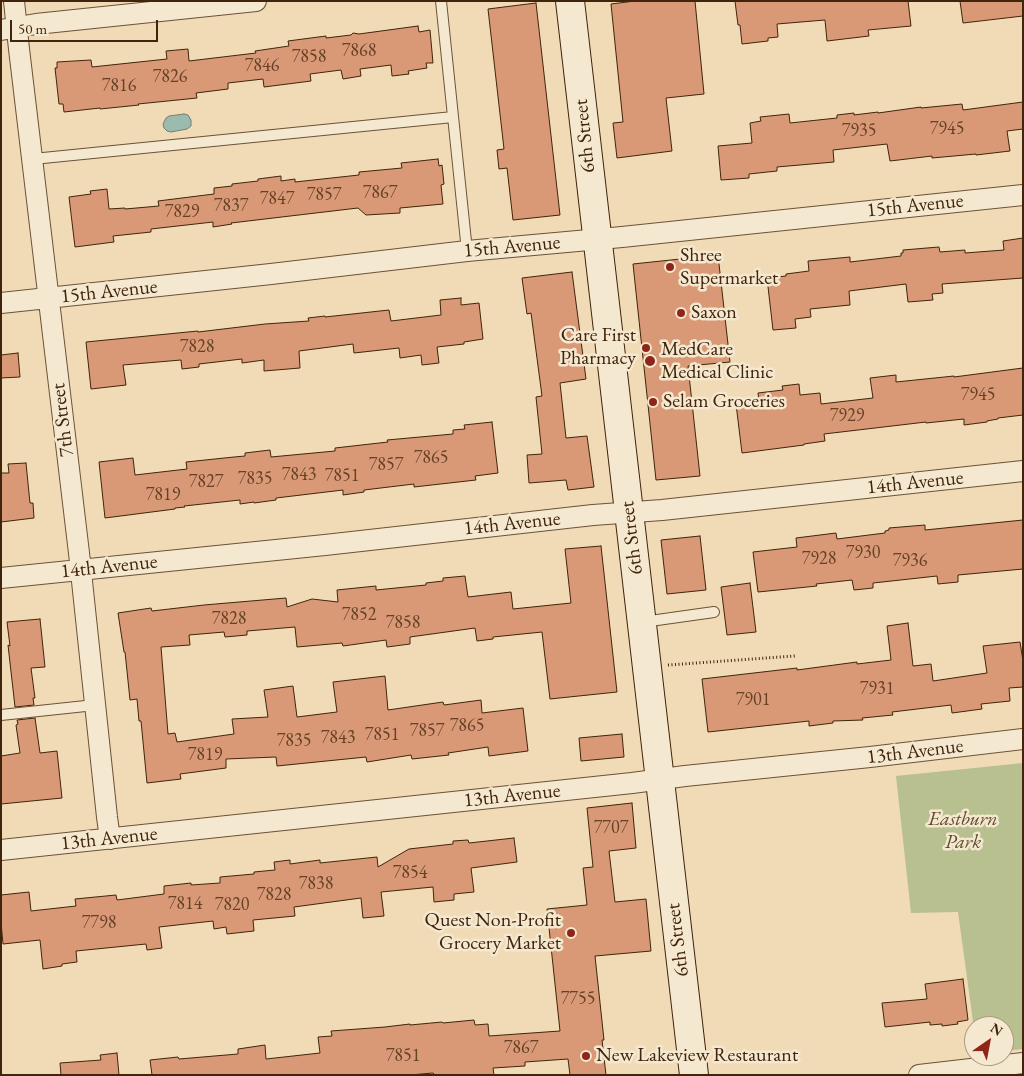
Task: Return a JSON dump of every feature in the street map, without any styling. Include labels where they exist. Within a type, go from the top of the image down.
[{"type":"street","name":"7th Street","points":[[14,1],[9,28],[33,159],[110,839]]},
{"type":"street","points":[[9,28],[256,1]]},
{"type":"street","name":"6th Street","points":[[570,1],[694,1075]]},
{"type":"street","name":"15th Avenue","points":[[1,303],[467,251],[597,240],[1023,195]]},
{"type":"street","name":"14th Avenue","points":[[1,578],[1023,471]]},
{"type":"street","name":"13th Avenue","points":[[1,850],[632,783],[1023,739]]},
{"type":"street","points":[[919,1075],[1023,1063]]},
{"type":"lane","points":[[441,1],[467,251]]},
{"type":"lane","points":[[33,159],[453,118]]},
{"type":"lane","points":[[642,622],[714,612]]},
{"type":"lane","points":[[1,715],[95,705]]},
{"type":"path","points":[[668,665],[794,656]]},
{"type":"green space","name":"Eastburn Park","points":[[1023,763],[1023,1049],[1014,1050],[1014,1016],[972,1016],[958,912],[911,913],[896,776]]},
{"type":"shaded area","points":[[184,114],[188,115],[191,120],[191,126],[187,129],[171,132],[164,128],[163,124],[166,118]]},
{"type":"building","points":[[635,1],[695,1],[704,94],[666,98],[672,151],[617,158],[613,123],[623,122],[611,4]]},
{"type":"building","points":[[735,1],[908,1],[911,26],[868,30],[869,36],[827,41],[825,20],[777,24],[778,37],[768,38],[768,41],[742,44]]},
{"type":"building","points":[[960,1],[1023,1],[1023,16],[963,23]]},
{"type":"building","points":[[536,3],[560,215],[513,220],[507,168],[499,169],[497,150],[504,149],[488,9]]},
{"type":"building","points":[[418,26],[419,32],[430,30],[433,63],[426,63],[427,68],[408,71],[409,74],[392,76],[391,65],[360,69],[361,76],[343,79],[341,70],[310,74],[311,81],[264,87],[263,79],[228,83],[228,89],[196,93],[197,98],[139,105],[64,112],[63,104],[59,104],[55,68],[57,68],[57,62],[91,60],[92,67],[167,59],[166,51],[188,49],[189,61],[256,53],[255,51],[289,46],[288,41]]},
{"type":"building","points":[[1023,102],[1023,129],[1007,131],[1010,151],[890,161],[887,144],[833,150],[834,162],[777,167],[777,171],[749,174],[749,178],[721,180],[718,146],[752,143],[750,123],[761,121],[760,117],[789,114],[790,123],[837,118],[837,115],[854,113],[854,115],[962,104],[963,110]]},
{"type":"building","points":[[438,159],[439,166],[442,165],[444,184],[441,185],[443,204],[400,208],[400,213],[366,215],[358,208],[231,223],[213,227],[213,222],[151,229],[151,232],[113,236],[114,242],[75,247],[69,197],[91,194],[90,191],[107,189],[109,209],[159,206],[158,201],[214,194],[214,188],[258,181],[258,179],[281,176],[281,181],[295,179],[295,182],[359,175],[359,172],[402,168],[401,163]]},
{"type":"building","points":[[1023,238],[1023,278],[942,284],[943,293],[932,294],[933,300],[908,302],[906,284],[849,291],[850,305],[810,309],[811,317],[795,319],[796,328],[773,330],[767,278],[809,271],[808,261],[850,257],[850,262],[901,256],[903,250],[939,247],[940,252],[965,250],[965,253],[1004,250],[1003,241]]},
{"type":"building","name":"Saxon","points":[[718,255],[730,362],[688,366],[700,476],[656,480],[633,264]]},
{"type":"building","points":[[572,272],[586,379],[560,383],[566,438],[587,436],[594,487],[568,490],[566,480],[529,483],[527,455],[542,454],[536,397],[542,396],[531,313],[527,314],[522,278]]},
{"type":"building","points":[[461,298],[461,305],[479,303],[483,339],[464,342],[464,344],[437,347],[439,363],[422,365],[421,355],[400,358],[399,348],[354,353],[353,344],[299,351],[300,368],[264,371],[264,360],[242,363],[242,359],[199,364],[199,367],[182,369],[181,360],[123,365],[126,385],[91,389],[86,342],[309,321],[308,318],[389,310],[391,321],[441,315],[440,300]]},
{"type":"building","points":[[18,353],[20,377],[1,378],[1,355]]},
{"type":"building","points":[[1023,368],[1023,415],[964,425],[964,419],[824,434],[825,441],[742,453],[736,404],[759,402],[758,393],[783,390],[782,386],[799,384],[800,395],[820,393],[821,404],[873,398],[870,378],[896,375],[896,382]]},
{"type":"building","points":[[492,422],[498,473],[475,476],[476,480],[414,487],[414,484],[364,490],[364,492],[343,495],[343,490],[276,498],[276,500],[254,503],[240,504],[240,500],[105,518],[99,462],[133,458],[135,475],[187,469],[186,462],[245,456],[245,453],[270,450],[271,457],[335,451],[335,448],[388,442],[387,440],[453,434],[453,430],[465,429],[464,425]]},
{"type":"building","points":[[26,463],[30,503],[33,503],[34,518],[1,522],[1,473],[9,473],[8,464]]},
{"type":"building","points":[[1023,520],[1023,569],[958,575],[958,582],[938,584],[937,576],[873,583],[873,588],[854,590],[852,580],[816,584],[817,586],[758,592],[753,552],[797,547],[796,538],[836,533],[837,539],[885,533],[889,528],[925,525],[925,530]]},
{"type":"building","points":[[700,536],[706,590],[667,594],[661,540]]},
{"type":"building","points":[[601,546],[617,692],[550,699],[542,632],[493,637],[493,639],[477,641],[475,628],[410,637],[410,644],[387,647],[386,640],[343,646],[342,643],[297,647],[295,627],[247,631],[247,635],[225,637],[224,632],[189,635],[190,645],[161,647],[168,734],[175,733],[177,742],[234,734],[232,719],[268,717],[264,690],[293,686],[297,717],[337,712],[333,682],[385,676],[388,710],[443,702],[444,705],[481,700],[482,713],[523,708],[528,751],[489,756],[488,747],[448,753],[449,755],[412,759],[411,755],[367,762],[366,757],[277,766],[276,757],[226,759],[226,768],[180,774],[181,779],[147,783],[141,721],[139,721],[137,699],[130,700],[125,652],[118,613],[151,608],[152,611],[286,598],[287,607],[312,599],[338,602],[337,590],[376,586],[376,590],[426,585],[426,583],[443,581],[443,578],[465,576],[468,597],[511,592],[513,609],[571,603],[565,549]]},
{"type":"building","points":[[750,583],[756,632],[727,635],[721,587]]},
{"type":"building","points":[[40,619],[45,667],[31,668],[35,698],[33,698],[34,705],[15,707],[7,622]]},
{"type":"building","points":[[908,623],[913,666],[931,664],[933,681],[987,673],[983,646],[1020,642],[1023,661],[1023,687],[1009,688],[1010,701],[981,704],[982,709],[952,713],[951,705],[892,712],[893,715],[862,718],[863,720],[833,721],[833,723],[809,726],[809,721],[708,732],[702,679],[891,660],[887,626]]},
{"type":"building","points":[[35,718],[40,753],[57,751],[62,798],[1,804],[1,756],[20,753],[17,720]]},
{"type":"building","points":[[622,734],[624,757],[581,761],[579,738]]},
{"type":"building","points":[[632,803],[636,848],[609,851],[615,902],[646,899],[651,951],[595,956],[606,1075],[570,1075],[568,1059],[525,1062],[525,1066],[493,1068],[494,1075],[435,1075],[433,1073],[410,1075],[152,1075],[150,1060],[238,1054],[238,1049],[265,1045],[266,1059],[320,1053],[318,1037],[332,1036],[331,1031],[474,1020],[475,1025],[488,1024],[489,1036],[560,1031],[547,909],[587,905],[583,868],[593,867],[587,808]]},
{"type":"building","points":[[514,838],[517,862],[471,868],[474,892],[454,894],[454,900],[434,902],[433,887],[381,892],[384,916],[363,918],[361,898],[294,907],[295,916],[253,920],[254,931],[227,934],[226,927],[214,929],[213,921],[159,927],[162,948],[147,950],[146,944],[76,951],[77,962],[43,969],[40,940],[3,944],[1,895],[29,892],[31,911],[76,906],[75,899],[116,895],[117,900],[164,894],[164,886],[191,883],[191,885],[220,883],[220,877],[275,870],[274,862],[290,860],[290,864],[320,860],[320,863],[377,857],[378,867],[409,849],[453,844],[453,841],[468,840],[469,843]]},
{"type":"building","points":[[963,979],[968,1016],[964,1016],[964,1021],[957,1022],[958,1024],[942,1026],[942,1024],[930,1025],[930,1022],[885,1027],[882,1003],[927,999],[925,984]]},
{"type":"building","points":[[117,1053],[119,1075],[61,1075],[60,1063],[101,1060],[100,1055]]},
{"type":"place","name":"Shree Supermarket","points":[[670,267]]},
{"type":"place","name":"Saxon","points":[[681,313]]},
{"type":"place","name":"Care First Pharmacy","points":[[646,348]]},
{"type":"place","name":"MedCare Medical Clinic","points":[[650,361]]},
{"type":"place","name":"Selam Groceries","points":[[653,402]]},
{"type":"place","name":"Quest Non-Profit Grocery Market","points":[[571,933]]},
{"type":"place","name":"New Lakeview Restaurant","points":[[586,1056]]}]
